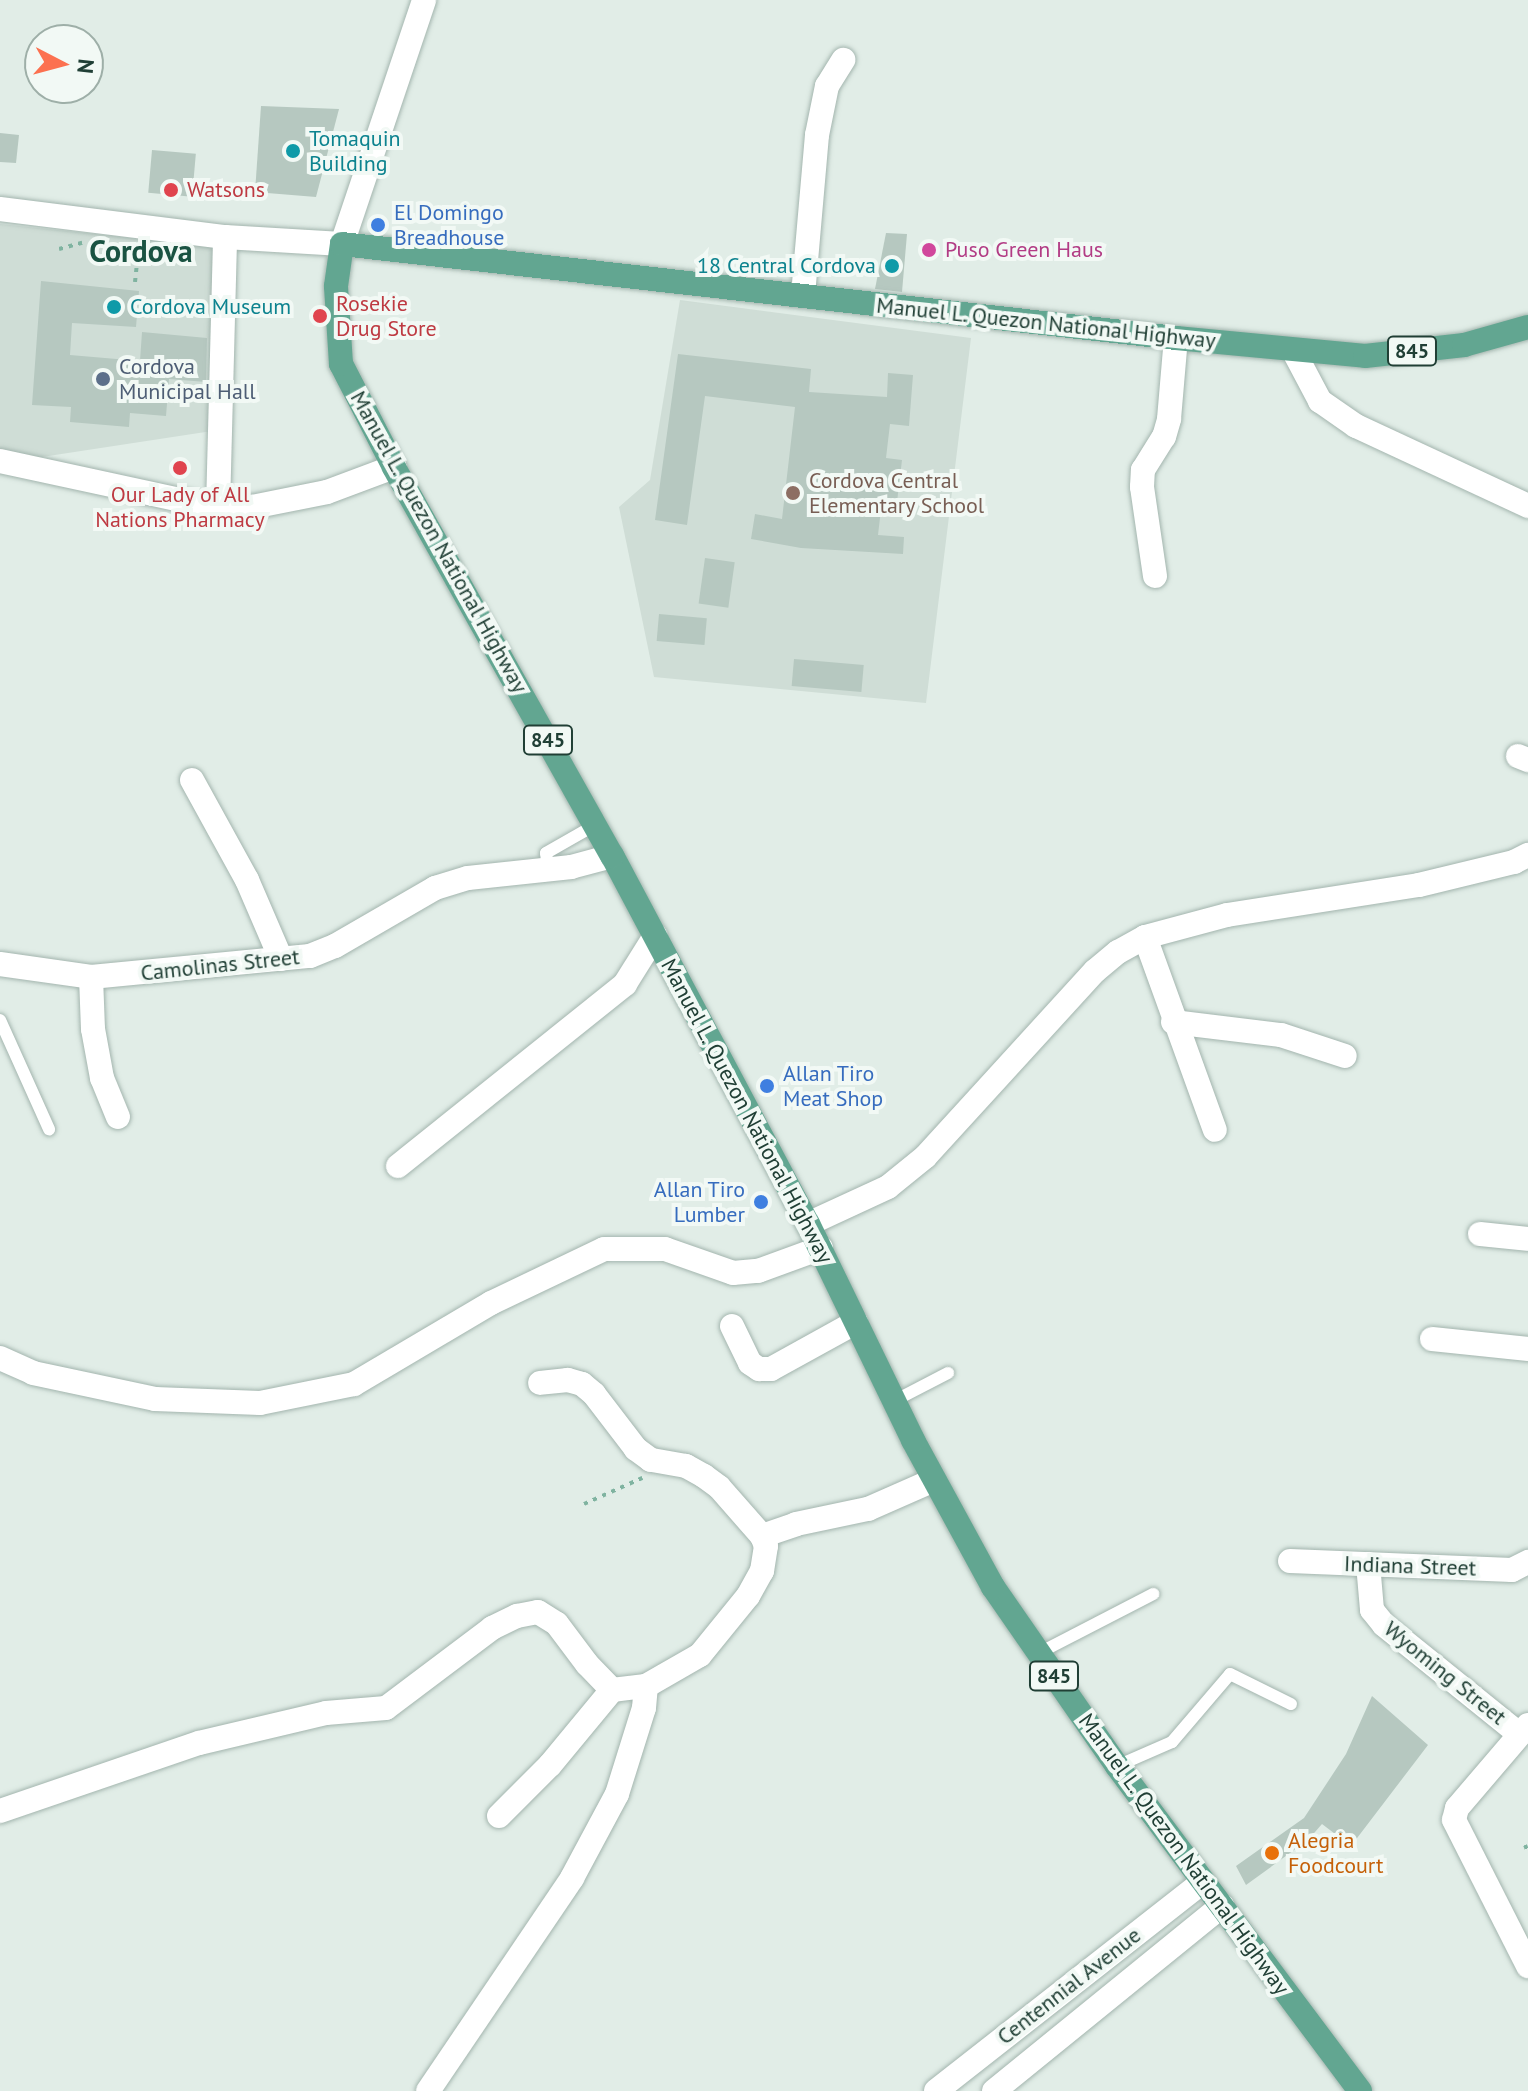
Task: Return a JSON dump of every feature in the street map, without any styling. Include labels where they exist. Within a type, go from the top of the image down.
[{"type":"main road","name":"Manuel L. Quezon National Highway","points":[[1360,2091],[1117,1766],[993,1587],[934,1480],[821,1248],[655,936],[394,467],[341,364],[336,286],[342,244],[1176,338],[1365,356],[1464,345],[1528,327]]},
{"type":"street","points":[[0,209],[225,237],[342,244],[424,0]]},
{"type":"street","points":[[803,295],[817,135],[827,86],[843,60]]},
{"type":"street","points":[[218,508],[225,237]]},
{"type":"street","points":[[1155,576],[1142,487],[1143,470],[1164,437],[1169,419],[1176,338]]},
{"type":"street","points":[[1293,350],[1320,401],[1356,426],[1528,506]]},
{"type":"street","points":[[0,461],[218,508],[252,507],[327,492],[394,467]]},
{"type":"street","points":[[192,780],[247,880],[281,959]]},
{"type":"street","points":[[808,1224],[888,1187],[925,1157],[1095,971],[1118,952],[1145,937],[1227,915],[1419,885],[1514,862],[1528,855]]},
{"type":"street","name":"Camolinas Street","points":[[0,964],[91,977],[310,956],[335,946],[435,888],[468,878],[548,869],[612,856]]},
{"type":"street","points":[[398,1166],[625,984],[655,936]]},
{"type":"street","points":[[1145,937],[1173,1022],[1215,1130]]},
{"type":"street","points":[[91,977],[93,1029],[102,1078],[118,1117]]},
{"type":"street","points":[[1173,1022],[1281,1035],[1345,1056]]},
{"type":"street","points":[[1480,1234],[1528,1239]]},
{"type":"street","points":[[0,1358],[33,1373],[155,1399],[260,1403],[354,1384],[491,1303],[604,1249],[665,1249],[733,1273],[758,1271],[821,1248]]},
{"type":"street","points":[[732,1326],[750,1363],[759,1369],[771,1369],[856,1322]]},
{"type":"street","points":[[1432,1339],[1528,1349]]},
{"type":"street","points":[[499,1816],[550,1765],[612,1690],[646,1686],[700,1655],[748,1596],[762,1571],[766,1546],[762,1536],[719,1487],[686,1466],[651,1460],[636,1449],[594,1394],[582,1384],[568,1380],[540,1383]]},
{"type":"street","points":[[762,1536],[796,1524],[868,1509],[934,1480]]},
{"type":"street","name":"Indiana Street","points":[[1290,1561],[1512,1570],[1528,1562]]},
{"type":"street","name":"Wyoming Street","points":[[1368,1564],[1372,1610],[1384,1625],[1524,1729]]},
{"type":"street","points":[[0,1811],[199,1743],[326,1713],[386,1708],[492,1628],[517,1616],[538,1612],[557,1624],[587,1664],[612,1690]]},
{"type":"street","points":[[428,2091],[572,1878],[617,1794],[644,1708],[646,1686]]},
{"type":"street","points":[[1524,1729],[1457,1808],[1454,1820],[1528,1966]]},
{"type":"street","name":"Centennial Avenue","points":[[936,2091],[1203,1882]]},
{"type":"street","name":"Centennial Avenue","points":[[994,2091],[1222,1906]]},
{"type":"lane","points":[[548,869],[546,853],[595,825]]},
{"type":"lane","points":[[0,1020],[49,1129]]},
{"type":"lane","points":[[894,1401],[948,1373]]},
{"type":"lane","points":[[1037,1654],[1153,1594]]},
{"type":"lane","points":[[1117,1766],[1172,1742],[1230,1674],[1291,1704]]},
{"type":"path","points":[[135,282],[141,226]]},
{"type":"path","points":[[584,1504],[621,1490],[668,1463]]},
{"type":"path","points":[[1525,1845],[1528,1852]]},
{"type":"shaded area","points":[[0,224],[219,247],[212,431],[22,460],[0,455]]},
{"type":"shaded area","name":"Cordova Central Elementary School","points":[[680,300],[971,338],[926,703],[654,677],[619,507],[650,480]]},
{"type":"building","name":"Tomaquin Building","points":[[261,106],[339,109],[316,197],[255,192]]},
{"type":"building","points":[[0,133],[19,135],[16,163],[0,162]]},
{"type":"building","points":[[152,150],[196,154],[192,197],[148,193]]},
{"type":"building","name":"18 Central Cordova","points":[[886,233],[907,234],[902,292],[875,289]]},
{"type":"building","points":[[41,281],[139,291],[136,327],[72,323],[70,355],[140,361],[142,332],[207,338],[206,382],[169,379],[166,416],[130,413],[129,427],[70,422],[71,407],[32,405]]},
{"type":"building","points":[[678,354],[811,369],[809,392],[887,397],[888,373],[913,375],[909,426],[890,424],[886,458],[902,460],[897,502],[882,501],[878,535],[904,537],[903,554],[801,548],[751,539],[755,514],[782,519],[795,407],[705,396],[687,525],[655,520]]},
{"type":"building","points":[[705,558],[735,562],[728,608],[699,604]]},
{"type":"building","points":[[659,614],[707,618],[704,645],[657,641]]},
{"type":"building","points":[[794,659],[864,665],[861,692],[792,686]]},
{"type":"building","points":[[1372,1696],[1428,1745],[1351,1846],[1322,1824],[1308,1840],[1246,1885],[1236,1866],[1304,1818],[1346,1754]]},
{"type":"place","name":"Tomaquin Building","points":[[293,151]]},
{"type":"place","name":"Watsons","points":[[171,190]]},
{"type":"place","name":"El Domingo Breadhouse","points":[[378,225]]},
{"type":"place","name":"Puso Green Haus","points":[[929,250]]},
{"type":"place","name":"18 Central Cordova","points":[[892,266]]},
{"type":"place","name":"Cordova Museum","points":[[114,307]]},
{"type":"place","name":"Rosekie Drug Store","points":[[320,316]]},
{"type":"place","name":"Cordova Municipal Hall","points":[[103,379]]},
{"type":"place","name":"Our Lady of All Nations Pharmacy","points":[[180,468]]},
{"type":"place","name":"Cordova Central Elementary School","points":[[793,493]]},
{"type":"place","name":"Allan Tiro Meat Shop","points":[[767,1086]]},
{"type":"place","name":"Allan Tiro Lumber","points":[[761,1202]]},
{"type":"place","name":"Alegria Foodcourt","points":[[1272,1853]]},
{"type":"district","name":"Cordova","points":[[141,251]]}]
